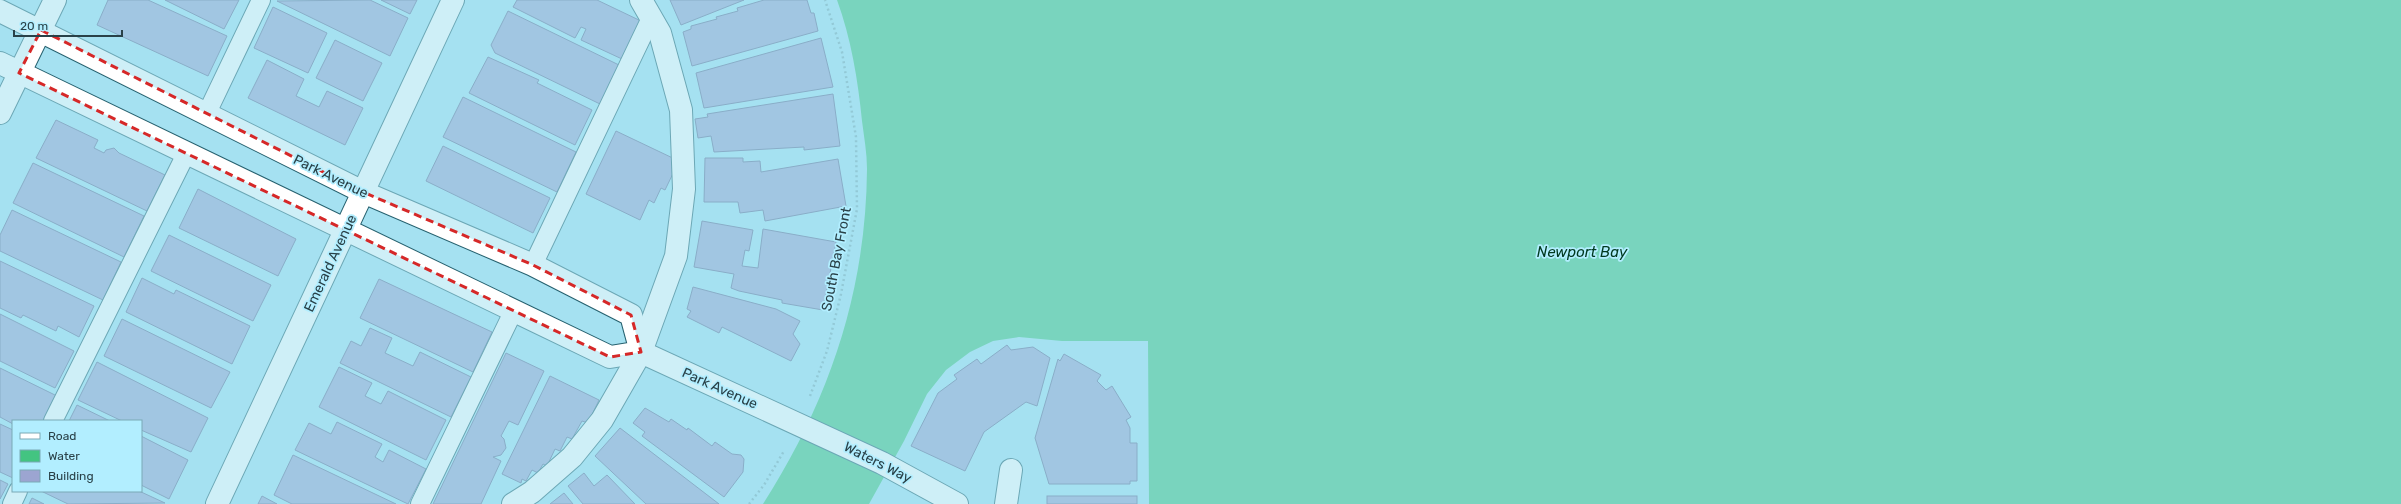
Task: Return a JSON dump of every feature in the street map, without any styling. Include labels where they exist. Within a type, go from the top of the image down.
[{"type":"street","points":[[0,113],[55,0]]},
{"type":"street","name":"Emerald Avenue","points":[[217,504],[453,0]]},
{"type":"street","points":[[513,504],[532,492],[572,456],[602,420],[641,352],[676,256],[684,189],[681,110],[660,33],[646,9]]},
{"type":"street","name":"Park Avenue","points":[[0,11],[41,30],[206,115],[363,192],[533,265],[631,314],[641,352],[799,423]]},
{"type":"street","points":[[0,63],[346,228],[513,312],[610,357],[641,352]]},
{"type":"street","name":"Waters Way","points":[[799,423],[882,463],[957,504]]},
{"type":"street","points":[[1006,504],[1011,470]]},
{"type":"lane","points":[[206,115],[262,0]]},
{"type":"lane","points":[[533,265],[646,9]]},
{"type":"lane","points":[[53,420],[187,152]]},
{"type":"lane","points":[[420,504],[513,312]]},
{"type":"lane","points":[[12,504],[18,492]]},
{"type":"path","name":"South Bay Front","points":[[749,504],[764,485],[799,423],[827,351],[841,294],[857,209],[856,137],[842,52],[825,0]]},
{"type":"highlighted area","points":[[41,30],[363,192],[533,265],[631,315],[641,352],[610,357],[19,73]]},
{"type":"water","name":"Newport Bay","points":[[837,0],[2401,0],[2401,504],[1149,504],[1148,341],[1062,341],[1019,337],[993,341],[970,352],[946,370],[927,394],[904,441],[869,504],[763,504],[807,426],[825,385],[851,302],[860,259],[865,214],[867,169],[866,157],[853,59]]},
{"type":"building","points":[[108,0],[148,0],[227,36],[208,76],[97,25]]},
{"type":"building","points":[[165,0],[239,0],[224,29]]},
{"type":"building","points":[[370,0],[408,18],[390,56],[277,1]]},
{"type":"building","points":[[381,0],[417,0],[410,14]]},
{"type":"building","points":[[517,0],[597,0],[641,21],[622,59],[581,40],[586,29],[581,27],[575,38],[513,7]]},
{"type":"building","points":[[670,0],[744,0],[681,25]]},
{"type":"building","points":[[764,0],[807,0],[811,13],[814,13],[818,31],[692,66],[683,32],[691,29],[691,26],[717,19],[716,17],[738,11],[737,8]]},
{"type":"building","points":[[273,7],[327,33],[308,73],[254,48]]},
{"type":"building","points":[[508,11],[619,65],[600,104],[495,53],[491,45]]},
{"type":"building","points":[[821,38],[833,87],[704,108],[696,73]]},
{"type":"building","points":[[335,40],[382,63],[363,101],[316,78]]},
{"type":"building","points":[[488,57],[539,80],[537,83],[592,110],[575,145],[469,93]]},
{"type":"building","points":[[267,60],[304,79],[296,96],[319,107],[327,91],[363,108],[345,145],[248,98]]},
{"type":"building","points":[[833,94],[840,146],[804,150],[804,147],[714,152],[711,136],[698,138],[695,119],[708,117],[707,114]]},
{"type":"building","points":[[463,97],[576,152],[557,192],[443,137]]},
{"type":"building","points":[[56,120],[98,140],[94,148],[104,153],[106,150],[114,148],[119,153],[165,175],[147,211],[36,158]]},
{"type":"building","points":[[616,131],[679,161],[665,190],[661,188],[654,203],[649,200],[640,220],[586,194]]},
{"type":"building","points":[[443,146],[550,198],[533,233],[426,181]]},
{"type":"building","points":[[705,158],[743,158],[743,162],[760,161],[761,172],[838,159],[846,206],[765,221],[763,210],[740,213],[738,202],[704,202]]},
{"type":"building","points":[[33,163],[144,216],[124,257],[13,203]]},
{"type":"building","points":[[198,189],[296,239],[278,276],[179,228]]},
{"type":"building","points":[[12,210],[121,262],[103,300],[0,251],[0,235]]},
{"type":"building","points":[[702,221],[753,230],[749,251],[745,250],[742,266],[758,268],[763,229],[836,242],[823,310],[782,303],[782,300],[739,291],[731,288],[734,274],[694,267]]},
{"type":"building","points":[[169,235],[271,285],[253,321],[151,271]]},
{"type":"building","points":[[0,261],[94,306],[79,337],[58,326],[56,331],[23,315],[21,318],[0,308]]},
{"type":"building","points":[[142,278],[174,294],[176,290],[250,326],[232,364],[126,312]]},
{"type":"building","points":[[379,279],[492,332],[473,372],[360,318]]},
{"type":"building","points":[[693,287],[776,309],[800,321],[793,334],[800,344],[791,361],[722,327],[719,333],[687,317],[691,311],[687,309]]},
{"type":"building","points":[[0,314],[74,351],[55,388],[0,361]]},
{"type":"building","points":[[122,319],[230,372],[211,408],[104,356]]},
{"type":"building","points":[[370,328],[392,338],[385,353],[413,366],[420,352],[471,377],[451,417],[340,363],[351,341],[361,346]]},
{"type":"building","points":[[1007,345],[1011,350],[1033,347],[1050,358],[1037,406],[1026,402],[984,432],[965,471],[911,446],[938,393],[957,379],[954,375],[977,359],[981,364]]},
{"type":"building","points":[[506,353],[544,371],[518,425],[509,421],[501,436],[504,439],[506,448],[501,455],[493,457],[501,461],[481,504],[433,504]]},
{"type":"building","points":[[1064,354],[1101,375],[1097,381],[1106,390],[1112,386],[1131,417],[1126,420],[1130,428],[1130,443],[1137,443],[1137,481],[1130,481],[1130,484],[1049,484],[1035,438],[1058,359],[1060,361]]},
{"type":"building","points":[[97,362],[208,418],[191,452],[142,430],[142,420],[120,420],[78,400]]},
{"type":"building","points":[[339,367],[372,383],[365,396],[381,404],[388,391],[446,420],[426,460],[319,407]]},
{"type":"building","points":[[0,368],[57,396],[45,420],[12,420],[12,423],[0,417]]},
{"type":"building","points":[[550,376],[599,400],[588,423],[582,421],[572,439],[567,437],[560,451],[555,449],[547,466],[543,464],[538,473],[532,470],[526,481],[522,479],[521,483],[502,474]]},
{"type":"building","points":[[77,405],[108,420],[70,420]]},
{"type":"building","points":[[645,408],[669,422],[671,419],[687,430],[688,428],[712,446],[715,442],[732,454],[741,455],[744,459],[743,472],[724,497],[642,436],[645,432],[633,423]]},
{"type":"building","points":[[337,422],[382,444],[375,457],[383,462],[389,450],[426,469],[408,504],[295,450],[309,423],[331,434]]},
{"type":"building","points":[[0,424],[12,430],[12,478],[0,472]]},
{"type":"building","points":[[620,428],[719,504],[646,504],[595,456]]},
{"type":"building","points":[[142,437],[188,460],[169,499],[142,486]]},
{"type":"building","points":[[293,455],[396,504],[292,504],[274,495]]},
{"type":"building","points":[[584,473],[594,486],[607,475],[635,504],[583,504],[568,486]]},
{"type":"building","points":[[0,480],[8,484],[0,499]]},
{"type":"building","points":[[43,492],[141,492],[165,503],[68,504]]},
{"type":"building","points":[[564,493],[573,504],[550,504]]},
{"type":"building","points":[[262,496],[277,504],[258,504]]},
{"type":"building","points":[[1047,496],[1137,496],[1137,504],[1047,504]]},
{"type":"building","points":[[32,498],[44,504],[29,504]]}]
